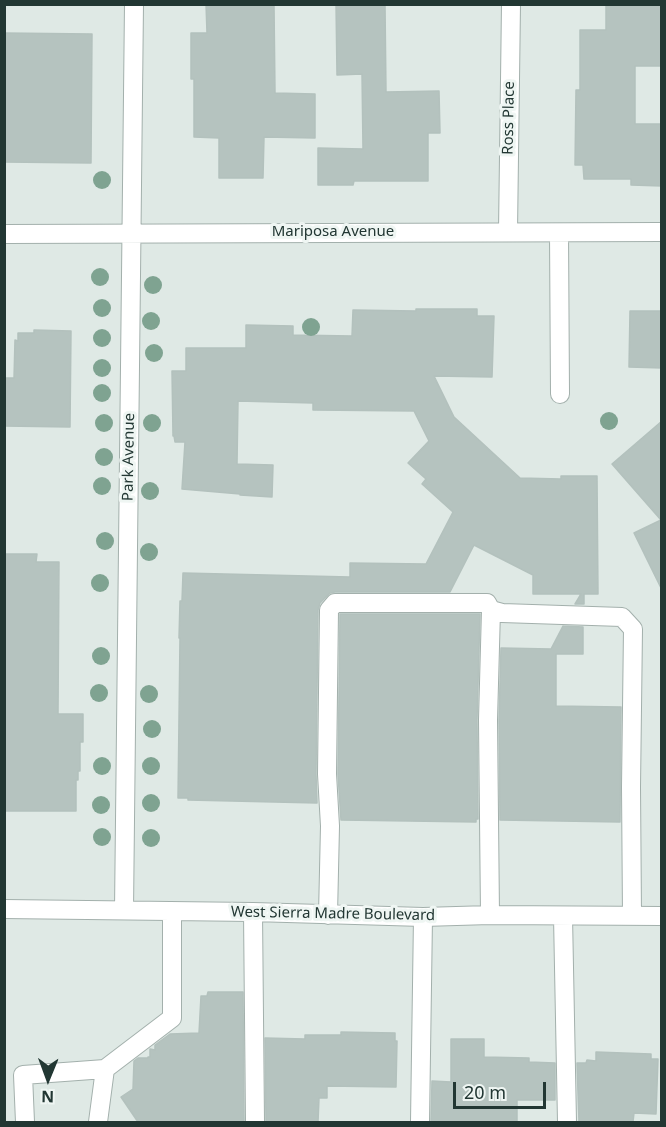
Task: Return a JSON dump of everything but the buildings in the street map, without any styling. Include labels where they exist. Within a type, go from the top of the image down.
[{"type":"street","name":"Park Avenue","points":[[124,910],[134,4]]},
{"type":"street","name":"Ross Place","points":[[508,232],[511,4]]},
{"type":"street","points":[[560,232],[560,394]]},
{"type":"street","name":"Mariposa Avenue","points":[[4,234],[662,232]]},
{"type":"street","points":[[328,915],[329,610],[335,603],[487,603],[496,612],[622,617],[633,629],[632,916]]},
{"type":"street","points":[[494,915],[488,720],[496,612]]},
{"type":"street","name":"West Sierra Madre Boulevard","points":[[4,909],[423,917],[662,916]]},
{"type":"street","points":[[25,1122],[23,1075],[105,1069],[172,1018],[172,911]]},
{"type":"street","points":[[253,912],[255,1122]]},
{"type":"street","points":[[563,916],[567,1122]]},
{"type":"street","points":[[420,1122],[423,917]]},
{"type":"street","points":[[98,1122],[105,1069]]}]
